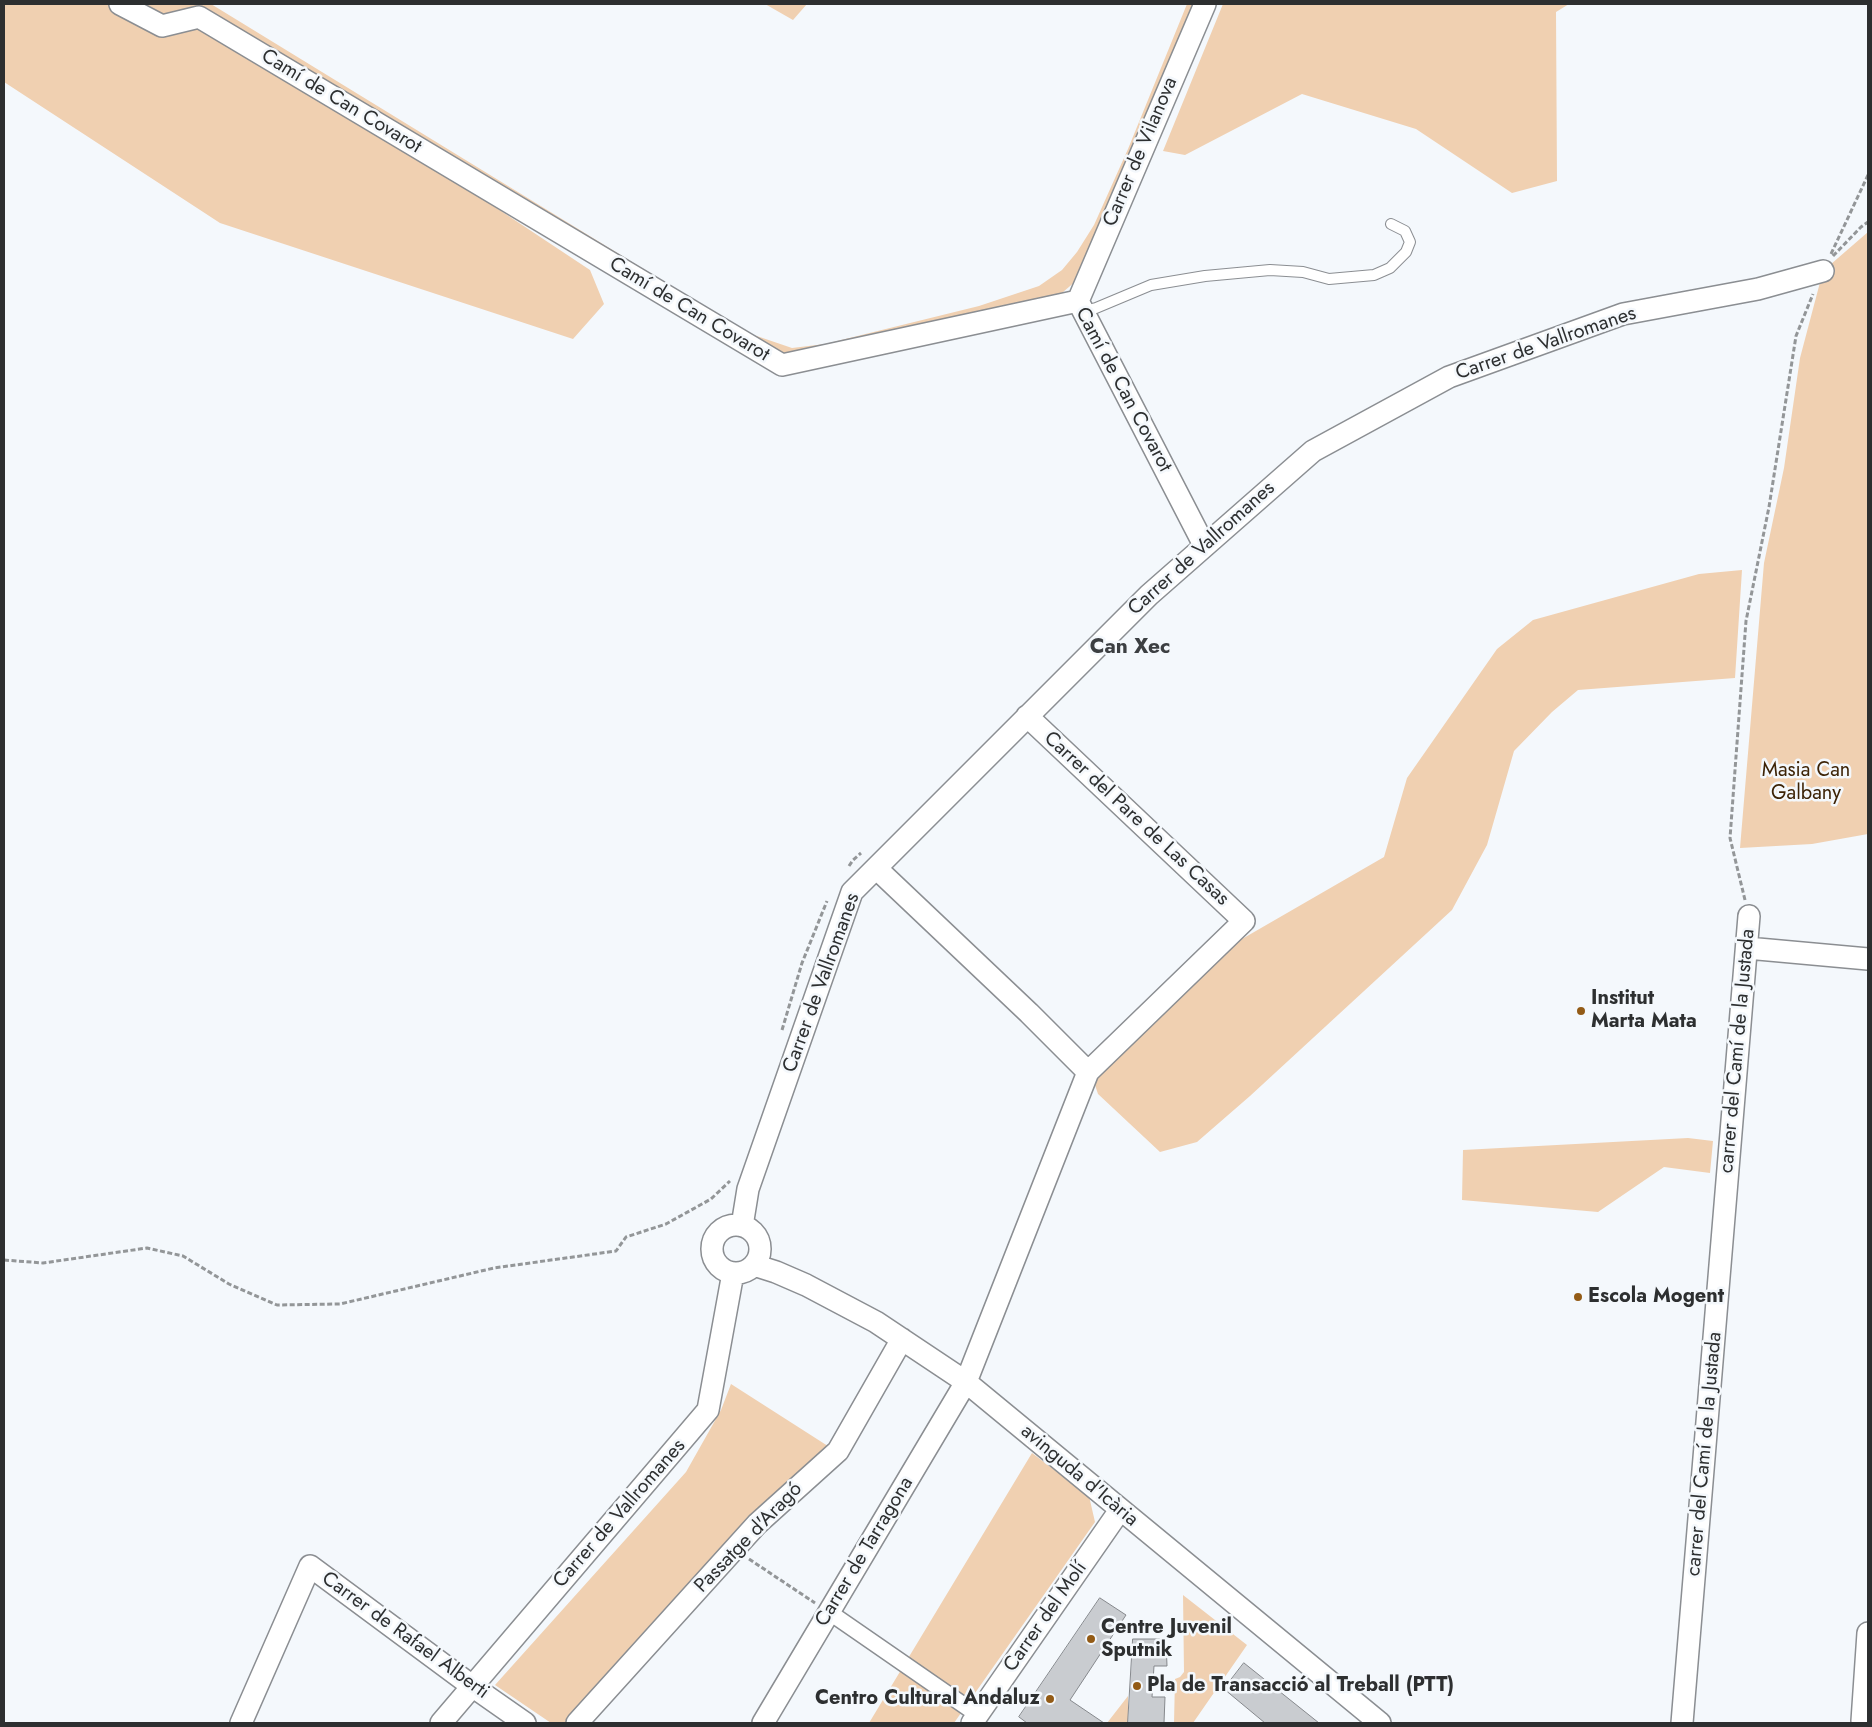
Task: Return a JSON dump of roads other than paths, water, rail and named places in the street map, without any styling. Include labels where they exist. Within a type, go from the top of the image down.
[{"type":"street","name":"Camí de Can Covarot","points":[[120,4],[162,26],[199,17],[782,365],[1081,306],[1204,545]]},
{"type":"street","name":"Carrer de Vilanova","points":[[1081,306],[1205,4]]},
{"type":"street","name":"Carrer de Vallromanes","points":[[742,1226],[748,1189],[852,892],[1149,595],[1204,545],[1313,451],[1449,378],[1623,314],[1758,289],[1822,271]]},
{"type":"street","name":"Carrer del Pare de Las Casas","points":[[1028,716],[1244,921],[1088,1072]]},
{"type":"street","points":[[876,868],[1029,1013],[1088,1072]]},
{"type":"street","name":"carrer del Camí de la Justada","points":[[1682,1723],[1749,916]]},
{"type":"street","points":[[1746,948],[1868,959]]},
{"type":"street","name":"Carrer de Tarragona","points":[[763,1723],[966,1382],[1088,1072]]},
{"type":"street","points":[[727,1226],[742,1226],[756,1235],[760,1250],[754,1265],[748,1270],[733,1273],[725,1271],[714,1260],[712,1244],[715,1237],[727,1226]]},
{"type":"street","name":"avinguda d'Icària","points":[[754,1265],[806,1285],[876,1322],[966,1382],[1380,1723]]},
{"type":"street","name":"Carrer de Vallromanes","points":[[441,1723],[708,1410],[733,1273]]},
{"type":"street","name":"Passatge d'Aragó","points":[[577,1723],[757,1524],[838,1451],[902,1339]]},
{"type":"street","name":"Carrer del Molí","points":[[975,1719],[1120,1510]]},
{"type":"street","name":"Carrer de Rafael Alberti","points":[[241,1723],[310,1566],[525,1723]]},
{"type":"street","points":[[829,1612],[975,1719]]},
{"type":"street","points":[[1863,1720],[1868,1633]]},
{"type":"lane","points":[[1081,306],[1096,308],[1151,285],[1205,276],[1270,270],[1303,272],[1329,278],[1374,275],[1390,268],[1406,252],[1410,242],[1404,231],[1391,224]]},
{"type":"place","name":"Institut Marta Mata","points":[[1581,1011]]},
{"type":"place","name":"Escola Mogent","points":[[1578,1297]]},
{"type":"place","name":"Centre Juvenil Sputnik","points":[[1091,1639]]},
{"type":"place","name":"Pla de Transacció al Treball (PTT)","points":[[1137,1686]]},
{"type":"place","name":"Centro Cultural Andaluz","points":[[1050,1699]]},
{"type":"district","name":"Can Xec","points":[[1130,648]]},
{"type":"park label","name":"Masia Can Galbany","points":[[1806,782]]}]
